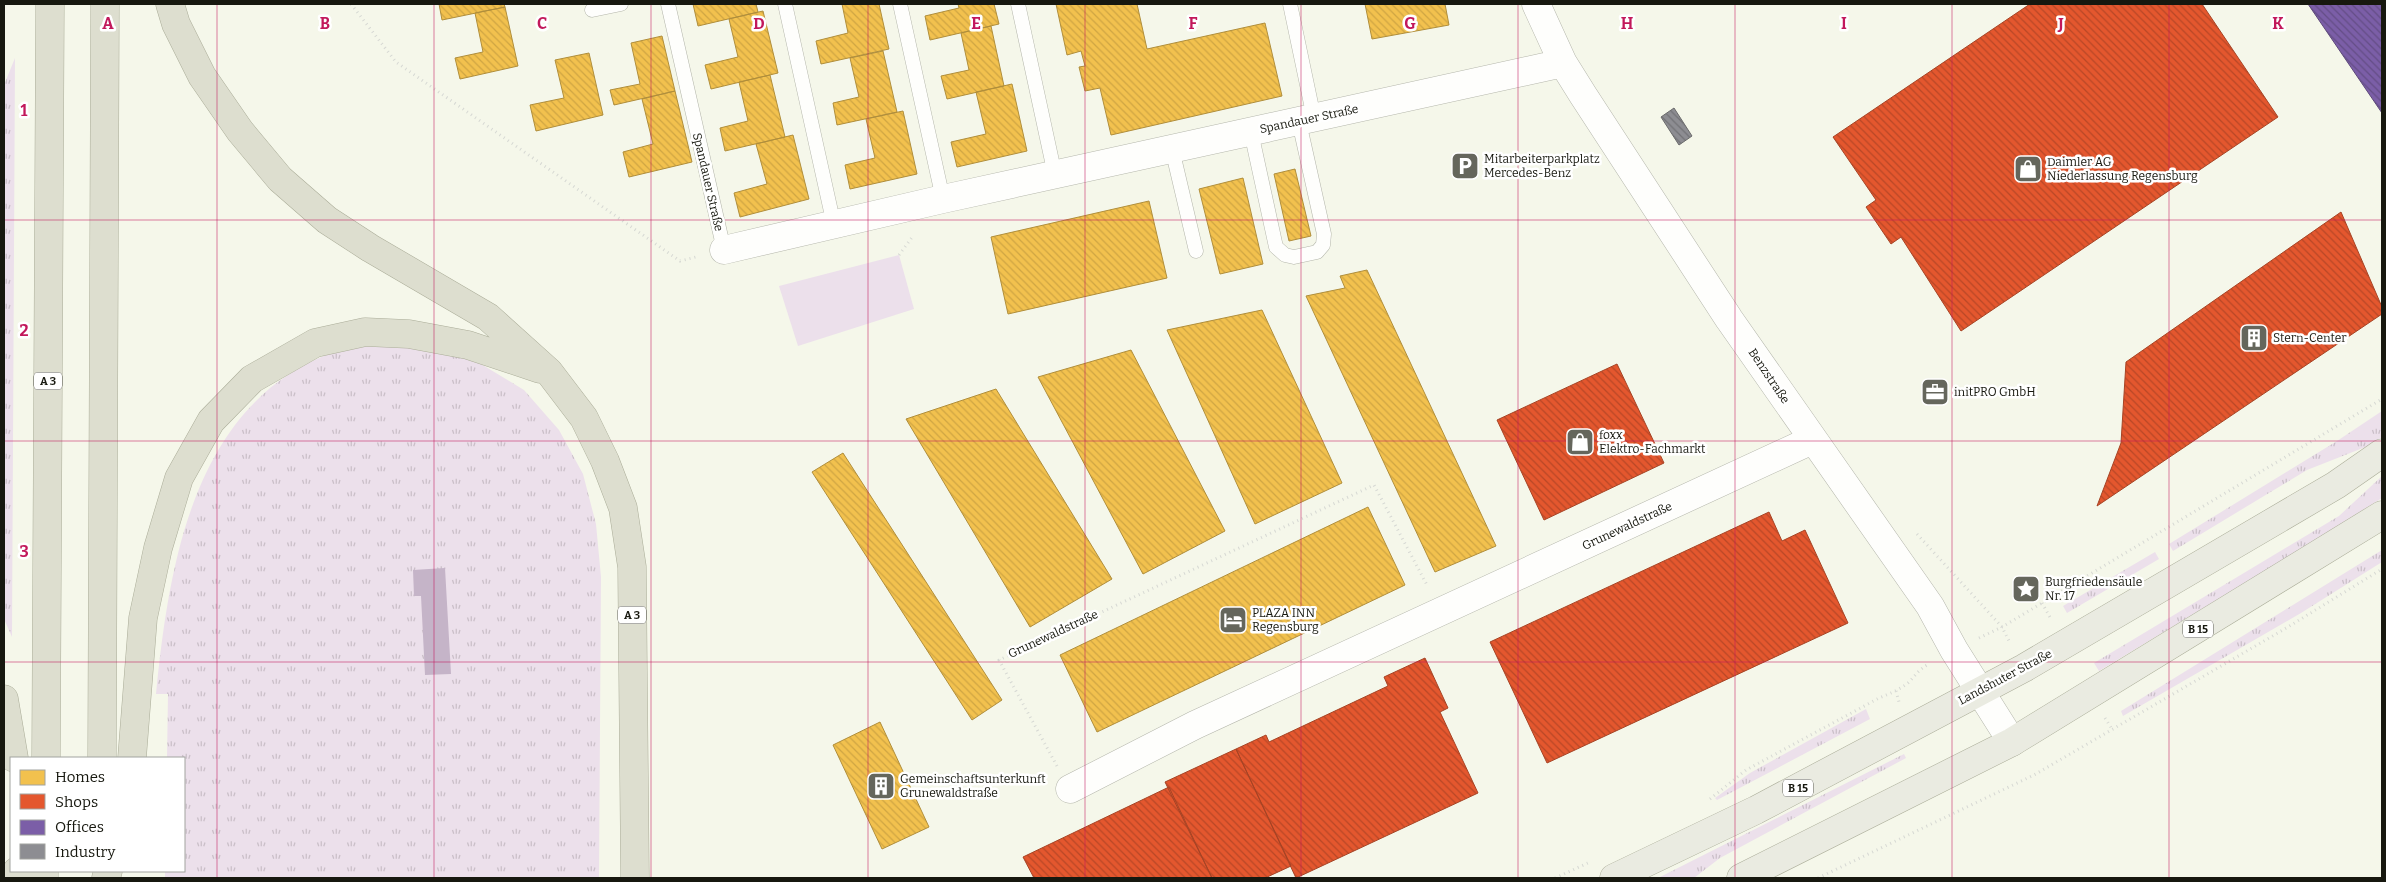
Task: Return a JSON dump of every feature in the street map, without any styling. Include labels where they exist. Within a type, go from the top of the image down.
[{"type":"highway","name":"A 3","points":[[46,757],[50,4]]},
{"type":"highway","points":[[102,757],[105,4]]},
{"type":"highway","name":"A 3","points":[[170,4],[176,24],[202,76],[240,131],[280,178],[327,220],[370,248],[488,317],[549,372],[584,418],[605,461],[622,508],[632,567],[635,878]]},
{"type":"highway","points":[[132,757],[143,618],[158,548],[179,478],[211,421],[252,379],[315,343],[365,332],[409,334],[468,345],[549,372]]},
{"type":"highway","points":[[4,699],[14,757]]},
{"type":"main road","name":"Landshuter Straße","points":[[1606,868],[1756,810],[2024,668],[2320,494],[2382,453]]},
{"type":"main road","name":"B 15","points":[[1741,878],[1859,821],[2012,742],[2382,515]]},
{"type":"street","name":"Benzstraße","points":[[1536,4],[1563,63],[1729,319],[1930,606],[1954,650],[2012,742]]},
{"type":"street","name":"Spandauer Straße","points":[[724,250],[943,199],[1563,63]]},
{"type":"street","name":"Grunewaldstraße","points":[[1070,789],[1195,725],[1812,440]]},
{"type":"lane","points":[[592,10],[621,4]]},
{"type":"lane","name":"Spandauer Straße","points":[[668,4],[724,250]]},
{"type":"lane","points":[[785,4],[834,225]]},
{"type":"lane","points":[[900,4],[943,199]]},
{"type":"lane","points":[[1018,4],[1056,174]]},
{"type":"lane","points":[[1251,132],[1276,247],[1285,255],[1294,257],[1317,252],[1323,245],[1324,234],[1290,4]]},
{"type":"lane","points":[[1172,149],[1196,251]]},
{"type":"path","points":[[351,4],[396,62],[680,261],[724,250]]},
{"type":"path","points":[[1707,801],[1746,770],[1879,698],[1896,691],[1909,682],[1919,670],[1954,650],[2002,627],[2382,399]]},
{"type":"path","name":"Grunewaldstraße","points":[[1070,789],[999,660],[1374,485],[1441,612]]},
{"type":"path","points":[[1818,878],[2034,775],[2288,627],[2382,569]]},
{"type":"path","points":[[1555,878],[1606,868]]},
{"type":"green space","points":[[15,58],[12,637],[4,619],[4,85]]},
{"type":"green space","points":[[899,255],[914,309],[798,346],[779,286]]},
{"type":"green space","points":[[383,344],[434,346],[481,364],[524,390],[559,430],[583,474],[596,524],[601,577],[599,878],[165,878],[165,872],[185,872],[185,757],[167,757],[168,694],[156,694],[169,594],[181,543],[197,495],[218,450],[247,410],[284,377],[331,353],[350,348]]},
{"type":"green space","points":[[2382,411],[2382,437],[2368,446],[2307,470],[2173,551],[2169,544],[2337,441]]},
{"type":"green space","points":[[2382,476],[2382,498],[2099,671],[2094,663],[2339,516]]},
{"type":"green space","points":[[2382,550],[2382,562],[2301,613],[2123,716],[2121,711]]},
{"type":"green space","points":[[2155,552],[2159,559],[2067,613],[2063,606]]},
{"type":"green space","points":[[1866,709],[1870,719],[1717,800],[1715,798],[1750,773]]},
{"type":"green space","points":[[1904,754],[1906,758],[1720,858],[1694,878],[1658,878]]},
{"type":"shaded area","points":[[445,568],[451,674],[425,675],[421,596],[414,596],[413,570]]},
{"type":"building: Homes","points":[[439,4],[504,4],[505,7],[442,20]]},
{"type":"building: Homes","points":[[693,4],[756,4],[758,12],[698,26]]},
{"type":"building: Homes","points":[[842,4],[879,4],[889,49],[821,64],[816,41],[848,33]]},
{"type":"building: Homes","points":[[958,4],[994,4],[999,24],[930,40],[925,16],[959,8]]},
{"type":"building: Homes","points":[[1056,4],[1137,4],[1147,49],[1265,23],[1282,96],[1111,135],[1100,88],[1085,91],[1079,67],[1085,66],[1081,51],[1067,55]]},
{"type":"building: Homes","points":[[1365,4],[1445,4],[1449,25],[1372,39]]},
{"type":"building: Homes","points":[[505,7],[518,66],[460,79],[455,58],[483,52],[475,13]]},
{"type":"building: Homes","points":[[763,11],[778,73],[711,89],[705,65],[738,57],[729,19]]},
{"type":"building: Homes","points":[[991,26],[1004,86],[947,99],[941,76],[969,70],[961,33]]},
{"type":"building: Homes","points":[[662,36],[675,91],[614,105],[610,90],[640,84],[631,43]]},
{"type":"building: Homes","points":[[883,51],[897,112],[837,125],[833,103],[859,97],[850,58]]},
{"type":"building: Homes","points":[[589,53],[603,115],[536,131],[530,105],[564,98],[555,60]]},
{"type":"building: Homes","points":[[770,75],[785,137],[725,151],[720,128],[748,121],[739,82]]},
{"type":"building: Homes","points":[[1012,84],[1027,151],[957,167],[951,142],[986,134],[976,92]]},
{"type":"building: Homes","points":[[675,91],[692,162],[629,177],[623,152],[653,144],[642,99]]},
{"type":"building: Homes","points":[[903,111],[917,174],[850,189],[845,165],[875,158],[866,119]]},
{"type":"building: Homes","points":[[793,135],[809,199],[740,217],[734,193],[767,184],[756,144]]},
{"type":"building: Homes","points":[[1295,169],[1311,236],[1289,241],[1274,174]]},
{"type":"building: Homes","points":[[1243,178],[1263,264],[1220,274],[1199,189]]},
{"type":"building: Homes","points":[[1149,201],[1167,278],[1008,314],[991,237]]},
{"type":"building: Homes","points":[[1367,270],[1496,546],[1435,572],[1306,296],[1345,288],[1340,276]]},
{"type":"building: Homes","points":[[1262,310],[1342,483],[1255,524],[1167,330]]},
{"type":"building: Homes","points":[[1131,350],[1225,531],[1143,574],[1038,377]]},
{"type":"building: Homes","points":[[996,389],[1112,579],[1030,627],[906,419]]},
{"type":"building: Homes","points":[[843,453],[1002,700],[972,720],[812,472]]},
{"type":"building: Homes","name":"PLAZA INN Regensburg","points":[[1368,507],[1405,585],[1097,732],[1060,655]]},
{"type":"building: Homes","name":"Gemeinschaftsunterkunft Grunewaldstraße","points":[[880,722],[929,827],[882,849],[833,745]]},
{"type":"building: Shops","name":"Daimler AG Niederlassung Regensburg","points":[[2030,4],[2202,4],[2278,117],[1961,331],[1901,237],[1891,244],[1866,207],[1876,200],[1833,137]]},
{"type":"building: Shops","name":"Stern-Center","points":[[2341,212],[2382,307],[2382,314],[2097,506],[2121,443],[2126,362]]},
{"type":"building: Shops","name":"foxx Elektro-Fachmarkt","points":[[1617,364],[1664,463],[1544,520],[1497,420]]},
{"type":"building: Shops","points":[[1769,512],[1782,541],[1805,530],[1848,623],[1547,763],[1490,642]]},
{"type":"building: Shops","points":[[1425,658],[1448,708],[1440,712],[1478,793],[1296,878],[1236,749],[1266,735],[1269,742],[1388,686],[1384,677]]},
{"type":"building: Shops","points":[[1236,749],[1291,866],[1265,878],[1212,878],[1165,782]]},
{"type":"building: Shops","points":[[1169,787],[1212,878],[1034,878],[1023,857]]},
{"type":"building: Offices","points":[[2308,4],[2382,4],[2382,113]]},
{"type":"building: Industry","points":[[1674,108],[1692,136],[1679,145],[1661,117]]},
{"type":"place","name":"Mitarbeiterparkplatz Mercedes-Benz","points":[[1465,166]]},
{"type":"place","name":"Daimler AG Niederlassung Regensburg","points":[[2028,169]]},
{"type":"place","name":"Stern-Center","points":[[2254,338]]},
{"type":"place","name":"initPRO GmbH","points":[[1935,392]]},
{"type":"place","name":"foxx Elektro-Fachmarkt","points":[[1580,442]]},
{"type":"place","name":"Burgfriedensäule Nr. 17","points":[[2026,589]]},
{"type":"place","name":"PLAZA INN Regensburg","points":[[1233,620]]},
{"type":"place","name":"Gemeinschaftsunterkunft Grunewaldstraße","points":[[881,786]]}]
